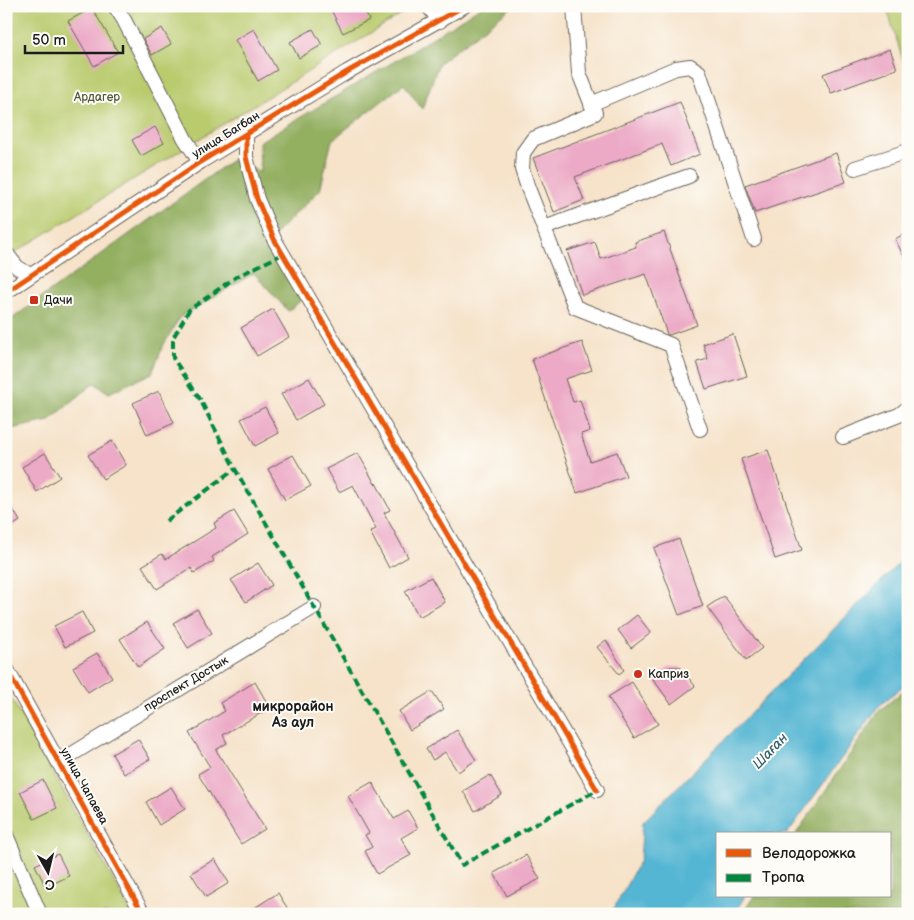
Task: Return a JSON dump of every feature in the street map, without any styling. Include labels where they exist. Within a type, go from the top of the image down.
[{"type":"street","points":[[114,6],[124,20],[185,139],[200,162]]},
{"type":"street","points":[[428,6],[440,21]]},
{"type":"street","name":"улица Багбан","points":[[6,292],[200,162],[347,72],[464,6]]},
{"type":"street","points":[[574,6],[579,73],[595,113],[533,140],[523,153],[522,168],[575,307],[671,345],[700,429]]},
{"type":"street","points":[[591,104],[676,68],[690,66],[698,72],[754,239]]},
{"type":"street","points":[[246,134],[246,157],[257,199],[274,239],[597,790]]},
{"type":"street","points":[[855,168],[908,151]]},
{"type":"street","points":[[544,228],[689,176]]},
{"type":"street","points":[[6,253],[17,267],[30,275]]},
{"type":"street","points":[[843,436],[899,415],[908,408]]},
{"type":"street","name":"проспект Достык","points":[[59,762],[314,606]]},
{"type":"street","name":"улица Чапаева","points":[[6,668],[144,914]]},
{"type":"street","points":[[6,835],[40,914]]},
{"type":"green space","name":"Ардагер","points":[[6,6],[408,6],[408,10],[6,258]]},
{"type":"green space","points":[[482,6],[513,6],[439,63],[422,109],[404,84],[332,140],[320,190],[268,241],[304,298],[288,311],[254,273],[180,317],[163,346],[152,373],[109,393],[94,383],[49,421],[6,430],[6,323],[232,160],[260,172],[259,142],[410,52]]},
{"type":"green space","points":[[886,6],[908,6],[908,76]]},
{"type":"green space","points":[[908,687],[908,914],[742,914],[753,898],[892,898],[892,832],[797,832],[880,710]]},
{"type":"green space","points":[[6,689],[132,914],[6,914]]},
{"type":"water","name":"Шаған","points":[[908,554],[908,682],[879,706],[788,832],[716,832],[716,898],[744,898],[734,914],[611,914],[640,860],[643,822]]},
{"type":"building","points":[[342,6],[362,6],[369,20],[343,33],[332,12]]},
{"type":"building","points":[[92,8],[118,52],[94,66],[68,21]]},
{"type":"building","points":[[162,28],[171,44],[152,55],[143,39]]},
{"type":"building","points":[[254,29],[277,70],[258,81],[235,40]]},
{"type":"building","points":[[313,29],[322,45],[299,58],[290,42]]},
{"type":"building","points":[[890,49],[897,69],[831,93],[823,74]]},
{"type":"building","points":[[680,102],[700,154],[671,166],[662,144],[575,177],[584,200],[554,212],[533,158]]},
{"type":"building","points":[[155,127],[164,143],[141,156],[132,140]]},
{"type":"building","points":[[836,153],[846,182],[755,213],[745,185]]},
{"type":"building","points":[[664,232],[697,325],[669,335],[667,334],[646,274],[582,295],[567,251],[595,242],[601,259],[636,247],[635,242]]},
{"type":"building","points":[[908,232],[908,265],[895,239]]},
{"type":"building","points":[[273,309],[289,337],[257,356],[241,328]]},
{"type":"building","points":[[733,334],[747,376],[706,389],[697,362],[708,359],[703,344]]},
{"type":"building","points":[[582,342],[592,370],[565,379],[573,402],[580,400],[590,431],[581,434],[590,461],[617,452],[626,476],[577,493],[532,359]]},
{"type":"building","points":[[309,378],[324,404],[296,420],[281,394]]},
{"type":"building","points":[[159,391],[174,423],[147,435],[133,403]]},
{"type":"building","points":[[265,407],[279,433],[255,446],[241,419]]},
{"type":"building","points":[[112,441],[126,465],[103,479],[88,455]]},
{"type":"building","points":[[768,450],[802,550],[775,559],[741,459]]},
{"type":"building","points":[[45,453],[60,477],[37,492],[22,467]]},
{"type":"building","points":[[358,453],[390,510],[384,513],[408,557],[389,568],[370,532],[376,529],[353,485],[339,492],[326,469]]},
{"type":"building","points":[[293,455],[311,486],[285,500],[268,469]]},
{"type":"building","points":[[6,498],[20,521],[6,530]]},
{"type":"building","points":[[234,511],[248,534],[212,557],[214,561],[194,573],[191,568],[157,589],[142,566],[162,554],[166,559],[216,528],[214,523]]},
{"type":"building","points":[[679,539],[703,606],[679,615],[654,548]]},
{"type":"building","points":[[258,563],[272,585],[246,602],[231,580]]},
{"type":"building","points":[[431,577],[445,602],[419,617],[405,591]]},
{"type":"building","points":[[724,596],[762,648],[746,660],[707,607]]},
{"type":"building","points":[[197,609],[212,633],[188,648],[173,623]]},
{"type":"building","points":[[82,612],[93,633],[65,647],[54,626]]},
{"type":"building","points":[[637,615],[651,633],[631,648],[618,630]]},
{"type":"building","points":[[147,622],[165,649],[138,667],[120,639]]},
{"type":"building","points":[[606,640],[624,670],[619,674],[597,647]]},
{"type":"building","points":[[97,653],[112,677],[88,692],[73,667]]},
{"type":"building","points":[[670,667],[680,667],[695,686],[671,704],[653,679]]},
{"type":"building","points":[[255,682],[270,708],[223,735],[227,743],[216,750],[265,829],[241,844],[198,774],[210,767],[189,733],[225,711],[220,703]]},
{"type":"building","points":[[632,682],[658,724],[634,738],[608,697]]},
{"type":"building","points":[[432,691],[444,709],[410,730],[399,711]]},
{"type":"building","points":[[457,730],[476,760],[458,772],[445,752],[433,760],[426,749]]},
{"type":"building","points":[[138,739],[150,759],[124,774],[112,754]]},
{"type":"building","points":[[490,775],[502,795],[475,811],[463,791]]},
{"type":"building","points":[[43,780],[57,808],[34,819],[20,792]]},
{"type":"building","points":[[372,782],[394,819],[408,811],[418,828],[401,838],[411,855],[377,874],[365,851],[372,847],[365,835],[369,833],[348,796]]},
{"type":"building","points":[[171,787],[185,809],[159,825],[146,802]]},
{"type":"building","points":[[58,854],[69,876],[46,887],[35,865]]},
{"type":"building","points":[[526,855],[540,879],[507,896],[494,873]]},
{"type":"building","points":[[215,859],[229,883],[206,897],[191,873]]},
{"type":"building","points":[[278,893],[291,914],[260,914],[256,907]]},
{"type":"marked path","points":[[283,254],[236,277],[189,310],[173,338],[173,358],[200,399],[235,469],[462,865],[597,790]]},
{"type":"marked path","points":[[166,521],[235,469]]},
{"type":"cycle path","points":[[6,292],[200,162],[347,72],[464,6]]},
{"type":"cycle path","points":[[246,134],[246,157],[257,199],[274,239],[597,790]]},
{"type":"cycle path","points":[[6,668],[143,914]]},
{"type":"place","name":"Дачи","points":[[34,300]]},
{"type":"place","name":"Каприз","points":[[638,674]]},
{"type":"district","name":"микрорайон Аз аул","points":[[293,714]]}]
